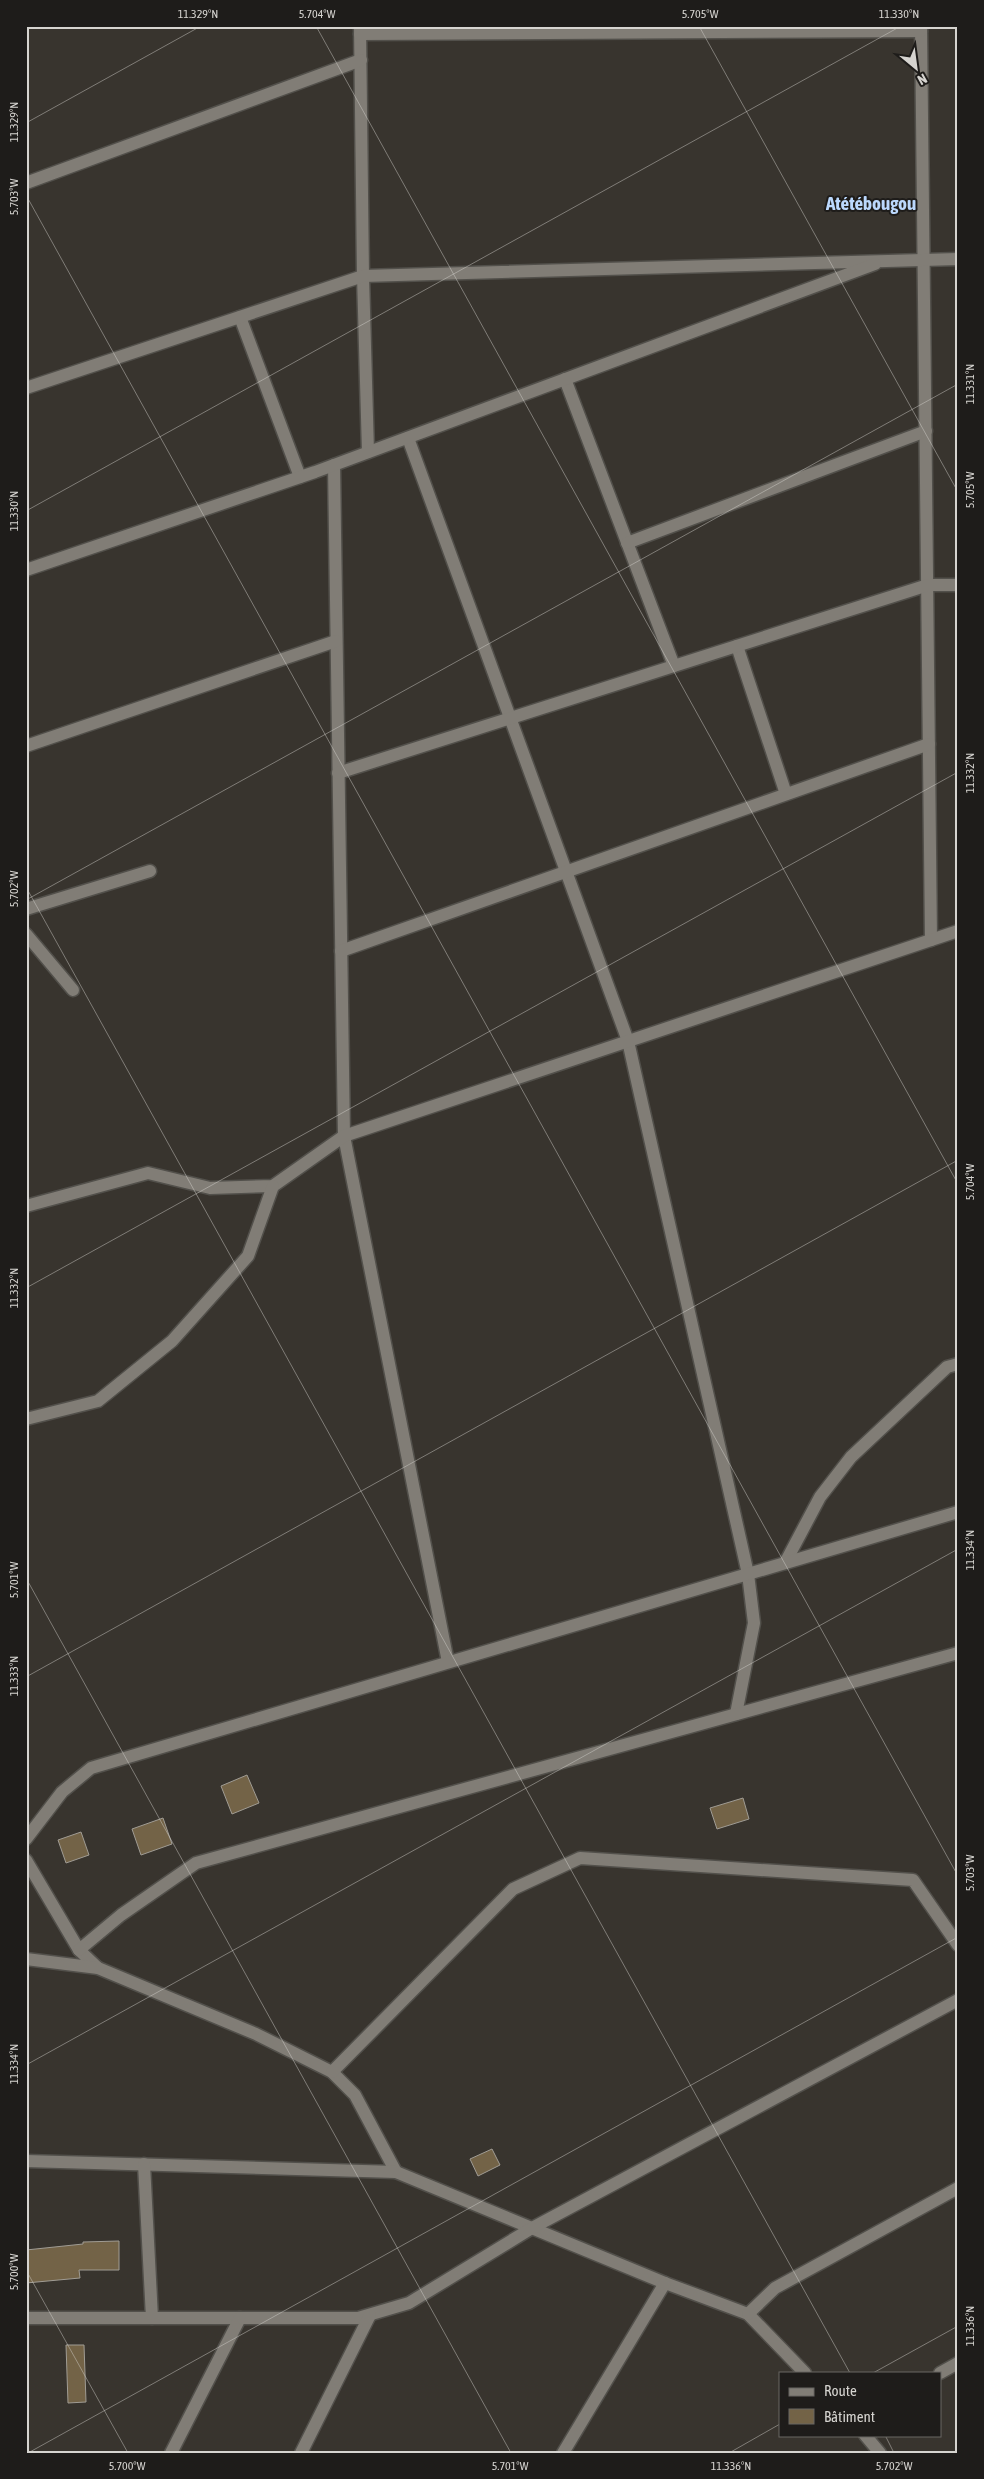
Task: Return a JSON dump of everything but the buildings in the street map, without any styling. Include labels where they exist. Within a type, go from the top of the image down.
[{"type":"street","points":[[368,452],[363,276],[360,30],[921,29],[931,940]]},
{"type":"street","points":[[26,183],[361,60]]},
{"type":"street","points":[[26,388],[363,276],[924,258],[958,259]]},
{"type":"street","points":[[26,570],[334,465],[886,260]]},
{"type":"street","points":[[240,317],[300,477]]},
{"type":"street","points":[[565,379],[674,666]]},
{"type":"street","points":[[627,543],[926,430]]},
{"type":"street","points":[[408,438],[628,1041],[748,1574],[754,1623],[736,1714]]},
{"type":"street","points":[[334,465],[344,1136],[448,1662]]},
{"type":"street","points":[[338,773],[928,585],[958,585]]},
{"type":"street","points":[[26,746],[336,640]]},
{"type":"street","points":[[737,646],[786,794]]},
{"type":"street","points":[[341,951],[929,744]]},
{"type":"street","points":[[26,910],[150,871]]},
{"type":"street","points":[[26,1206],[148,1173],[210,1188],[273,1186],[344,1136],[958,931]]},
{"type":"street","points":[[26,934],[73,990]]},
{"type":"street","points":[[26,1419],[98,1401],[172,1341],[248,1256],[273,1186]]},
{"type":"street","points":[[785,1563],[820,1497],[851,1457],[947,1367],[958,1364]]},
{"type":"street","points":[[26,1839],[62,1792],[91,1768],[958,1512]]},
{"type":"street","points":[[79,1950],[122,1914],[196,1863],[958,1653]]},
{"type":"street","points":[[332,2072],[513,1890],[580,1858],[913,1880],[958,1945]]},
{"type":"street","points":[[26,1860],[79,1950],[98,1968]]},
{"type":"street","points":[[26,1959],[98,1968],[256,2034],[332,2072],[355,2095],[396,2172]]},
{"type":"street","points":[[26,2318],[358,2318],[410,2303],[532,2228],[958,2000]]},
{"type":"street","points":[[26,2161],[396,2172],[665,2283],[748,2314],[804,2372]]},
{"type":"street","points":[[144,2164],[152,2318]]},
{"type":"street","points":[[748,2314],[775,2288],[958,2188]]},
{"type":"street","points":[[563,2453],[665,2283]]},
{"type":"street","points":[[301,2453],[370,2314]]},
{"type":"street","points":[[171,2453],[240,2318]]},
{"type":"street","points":[[942,2372],[958,2363]]},
{"type":"street","points":[[866,2436],[880,2453]]},
{"type":"district","name":"Atétébougou","points":[[871,203]]}]
